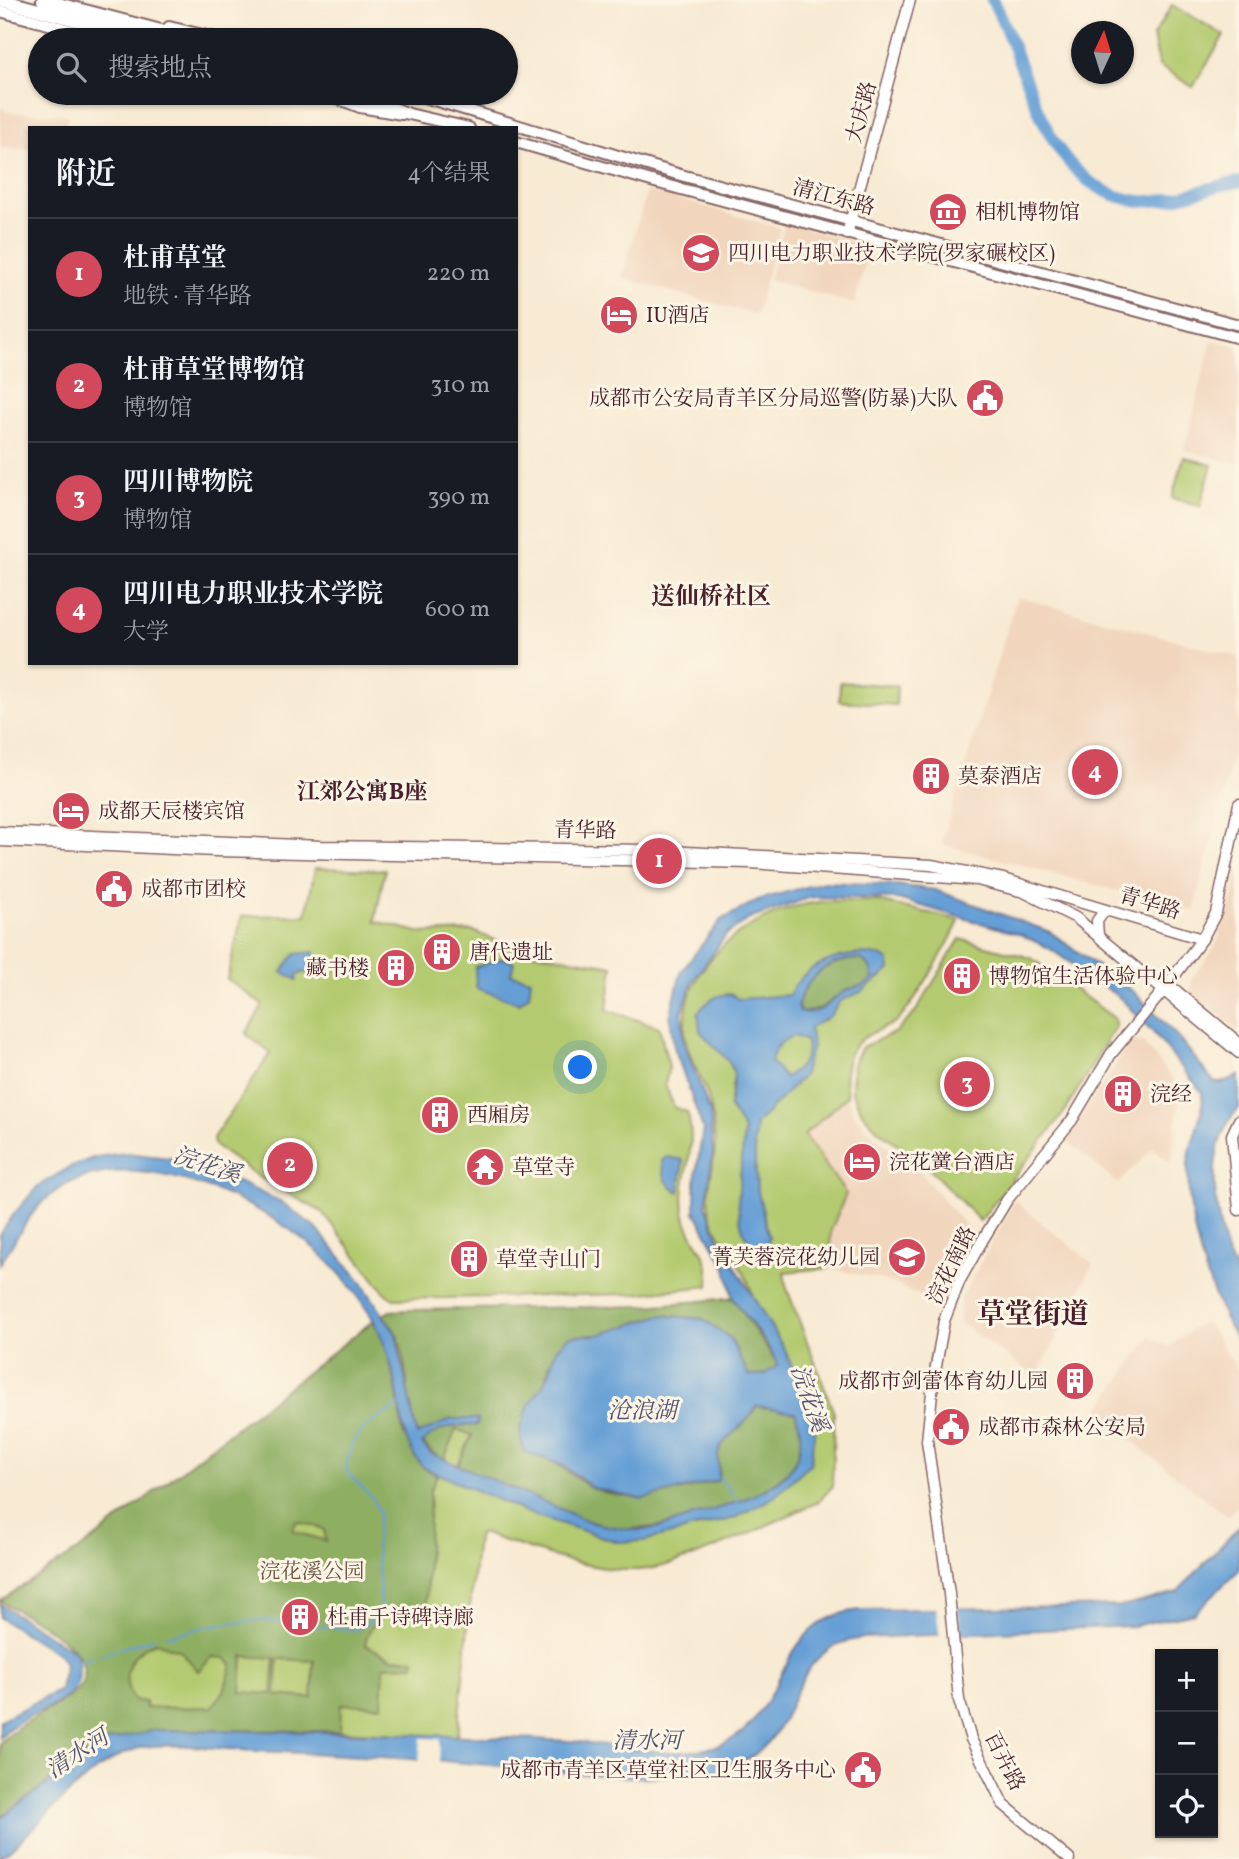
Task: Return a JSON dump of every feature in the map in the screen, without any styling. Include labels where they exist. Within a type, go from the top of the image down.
[{"type":"highway","points":[[1,0],[106,28]]},
{"type":"highway","points":[[43,0],[148,28]]},
{"type":"main road","points":[[61,0],[175,28]]},
{"type":"main road","name":"大庆路","points":[[847,234],[910,0]]},
{"type":"main road","points":[[0,11],[63,28]]},
{"type":"main road","points":[[355,105],[389,114],[409,114]]},
{"type":"main road","points":[[386,105],[409,114],[460,126]]},
{"type":"main road","name":"清江东路","points":[[451,105],[850,222],[1239,325]]},
{"type":"main road","name":"清江东路","points":[[518,143],[847,234],[1239,338]]},
{"type":"main road","name":"浣花南路","points":[[956,1652],[927,1441],[944,1321],[960,1280],[1007,1200],[1072,1120],[1111,1054],[1155,1003],[1202,939],[1216,913],[1239,804]]},
{"type":"main road","name":"青华路","points":[[0,832],[307,846],[649,850],[931,865],[978,872],[1202,939]]},
{"type":"main road","name":"青华路","points":[[0,841],[216,851],[751,863],[948,876],[1024,892],[1076,918],[1166,988]]},
{"type":"main road","points":[[1098,935],[1097,921],[1105,910]]},
{"type":"main road","points":[[1166,988],[1239,1043]]},
{"type":"main road","points":[[1166,988],[1239,1053]]},
{"type":"main road","points":[[1239,1120],[1232,1135],[1239,1210]]},
{"type":"main road","name":"百卉路","points":[[956,1652],[959,1700],[971,1739],[1003,1804],[1069,1859]]},
{"type":"shaded area","points":[[0,107],[5,108],[5,112],[68,115],[66,126],[28,126],[28,149],[0,148]]},
{"type":"shaded area","name":"四川电力职业技术学院(罗家碾校区)","points":[[647,190],[780,228],[756,315],[622,278]]},
{"type":"shaded area","points":[[785,223],[870,247],[854,304],[769,280]]},
{"type":"shaded area","points":[[1212,340],[1239,346],[1239,464],[1184,450]]},
{"type":"shaded area","points":[[1017,597],[1239,657],[1239,728],[1194,911],[941,844]]},
{"type":"shaded area","points":[[1239,869],[1239,1031],[1191,992],[1192,979],[1215,947],[1233,897]]},
{"type":"shaded area","points":[[1131,1041],[1142,1042],[1173,1079],[1180,1097],[1171,1163],[1153,1148],[1118,1184],[1066,1140]]},
{"type":"shaded area","points":[[847,1096],[856,1117],[874,1136],[920,1172],[969,1230],[973,1239],[939,1297],[929,1300],[891,1282],[829,1268],[831,1230],[846,1194],[804,1135]]},
{"type":"shaded area","points":[[1015,1201],[1093,1264],[1037,1377],[962,1325],[959,1316],[960,1301]]},
{"type":"shaded area","points":[[1205,1321],[1239,1372],[1239,1503],[1228,1517],[1097,1413],[1150,1336],[1168,1347]]},
{"type":"green space","points":[[1172,5],[1224,35],[1193,87],[1159,66],[1153,36]]},
{"type":"green space","points":[[1184,457],[1212,465],[1200,506],[1172,498]]},
{"type":"green space","points":[[840,682],[897,686],[896,705],[839,701]]},
{"type":"green space","points":[[315,868],[385,870],[375,921],[422,933],[473,931],[519,950],[613,966],[607,1010],[659,1027],[669,1067],[665,1084],[674,1107],[687,1112],[691,1141],[683,1206],[686,1220],[708,1265],[709,1286],[632,1294],[394,1299],[386,1294],[322,1212],[260,1178],[214,1145],[213,1138],[271,1053],[246,1034],[263,1005],[227,979],[242,916],[306,915]]},
{"type":"green space","name":"浣花溪公园","points":[[826,901],[877,901],[959,920],[931,973],[903,1014],[894,1023],[863,1038],[851,1052],[845,1077],[847,1096],[804,1135],[846,1194],[831,1230],[829,1268],[784,1272],[786,1286],[834,1413],[832,1487],[818,1502],[698,1555],[639,1570],[569,1561],[481,1533],[477,1537],[457,1737],[340,1731],[156,1730],[0,1815],[0,1743],[22,1725],[63,1701],[80,1686],[84,1671],[79,1657],[67,1643],[32,1618],[0,1601],[85,1546],[373,1321],[390,1311],[664,1306],[752,1293],[749,1283],[712,1219],[709,1192],[715,1146],[714,1130],[710,1104],[687,1044],[687,1008],[695,984],[708,963],[725,944],[746,928],[794,907]]},
{"type":"green space","points":[[960,939],[1031,958],[1114,1018],[1116,1026],[1063,1114],[980,1221],[925,1164],[878,1130],[863,1114],[852,1092],[853,1064],[862,1047],[896,1032],[914,1014]]},
{"type":"green space","points":[[861,959],[871,968],[873,978],[870,981],[846,991],[820,1008],[800,1012],[798,1004],[811,979],[832,964]]},
{"type":"green space","points":[[733,1298],[778,1365],[766,1374],[749,1376],[730,1338],[703,1319],[661,1315],[598,1335],[569,1336],[552,1358],[538,1409],[531,1455],[549,1460],[585,1484],[608,1493],[624,1496],[655,1495],[717,1481],[720,1448],[753,1413],[756,1406],[795,1412],[802,1434],[802,1448],[793,1466],[774,1483],[750,1497],[691,1519],[636,1529],[616,1528],[576,1517],[457,1467],[472,1435],[456,1429],[444,1460],[429,1449],[419,1436],[413,1420],[402,1349],[396,1333],[383,1315],[390,1311],[411,1310],[645,1306]]},
{"type":"green space","points":[[373,1321],[384,1340],[395,1381],[403,1433],[424,1468],[437,1475],[430,1491],[426,1614],[406,1614],[402,1607],[383,1615],[369,1631],[365,1645],[392,1658],[415,1659],[414,1665],[384,1666],[382,1706],[341,1704],[340,1731],[156,1730],[69,1767],[12,1811],[0,1815],[0,1743],[22,1725],[63,1701],[80,1686],[84,1671],[79,1657],[67,1643],[32,1618],[0,1601],[85,1546]],"holes":[[[296,1521],[324,1529],[326,1541],[293,1531]],[[156,1642],[181,1651],[198,1671],[212,1657],[225,1658],[232,1664],[224,1691],[212,1707],[146,1708],[145,1702],[134,1700],[129,1691],[127,1673],[134,1658]],[[243,1656],[275,1658],[272,1694],[241,1692]],[[278,1659],[314,1661],[312,1698],[276,1695]]]},
{"type":"water","name":"沧浪湖","points":[[824,882],[896,885],[935,890],[1050,932],[1135,993],[1177,1036],[1214,1082],[1220,1083],[1239,1076],[1239,1108],[1228,1122],[1221,1138],[1216,1156],[1215,1192],[1226,1250],[1239,1281],[1239,1345],[1209,1281],[1191,1211],[1188,1164],[1202,1106],[1201,1091],[1153,1032],[1120,998],[1049,948],[1022,935],[898,899],[811,897],[749,919],[726,935],[693,981],[682,1013],[684,1043],[710,1112],[713,1153],[706,1205],[718,1237],[786,1352],[815,1427],[811,1463],[774,1497],[735,1518],[644,1541],[618,1542],[528,1513],[424,1468],[406,1438],[395,1380],[382,1339],[356,1294],[330,1263],[300,1237],[244,1203],[211,1189],[176,1178],[140,1172],[106,1173],[74,1181],[39,1206],[0,1264],[0,1235],[13,1215],[38,1186],[72,1166],[96,1157],[126,1153],[179,1159],[214,1171],[280,1201],[315,1227],[358,1277],[396,1334],[417,1435],[451,1419],[478,1419],[477,1425],[454,1427],[427,1438],[422,1444],[430,1453],[593,1523],[629,1529],[664,1526],[760,1492],[777,1482],[790,1469],[798,1454],[801,1435],[795,1412],[756,1406],[753,1413],[720,1448],[717,1481],[641,1499],[593,1488],[564,1466],[523,1451],[520,1430],[528,1407],[548,1377],[556,1349],[569,1336],[598,1335],[661,1315],[703,1319],[730,1338],[749,1376],[765,1374],[778,1365],[768,1346],[733,1298],[726,1268],[695,1212],[695,1180],[703,1129],[674,1047],[670,1017],[681,972],[721,920],[758,900]]},
{"type":"water","points":[[315,952],[313,976],[305,972],[297,975],[297,980],[282,972],[295,954]]},
{"type":"water","points":[[851,955],[881,956],[889,961],[890,970],[861,992],[840,1001],[830,1016],[810,1028],[812,1047],[803,1076],[756,1124],[754,1144],[757,1188],[769,1237],[766,1247],[755,1249],[743,1231],[740,1220],[738,1202],[744,1131],[729,1106],[734,1075],[730,1063],[700,1031],[698,1013],[709,1001],[721,995],[732,994],[738,999],[789,995],[810,970],[830,960]],"holes":[[[861,959],[870,967],[873,978],[870,981],[842,993],[822,1009],[809,1013],[800,1012],[800,998],[811,979],[832,964]],[[795,1036],[806,1041],[806,1053],[798,1068],[784,1077],[771,1062],[772,1058],[782,1042]]]},
{"type":"water","points":[[502,958],[514,962],[511,974],[531,979],[529,995],[519,1003],[476,988],[475,967]]},
{"type":"water","points":[[667,1157],[683,1160],[679,1192],[667,1182],[664,1175],[662,1160]]},
{"type":"water","points":[[1239,1527],[1239,1570],[1194,1613],[1133,1626],[863,1638],[836,1645],[813,1664],[802,1680],[776,1733],[763,1748],[744,1761],[718,1770],[691,1775],[634,1777],[401,1758],[193,1746],[147,1747],[116,1757],[98,1769],[0,1858],[0,1818],[104,1742],[156,1730],[260,1731],[518,1738],[570,1741],[660,1752],[696,1751],[713,1747],[738,1735],[756,1718],[794,1651],[810,1631],[831,1617],[861,1610],[1125,1606],[1177,1592]]},
{"type":"water","points":[[0,1604],[75,1652],[79,1671],[76,1685],[68,1696],[12,1726],[0,1738],[0,1720],[60,1690],[65,1664],[60,1655],[0,1618]]},
{"type":"pier","points":[[936,1606],[957,1606],[962,1637],[940,1638]]},
{"type":"pier","points":[[421,1738],[440,1739],[439,1764],[419,1762]]},
{"type":"waterway","points":[[992,0],[1044,122],[1060,151],[1081,175],[1106,192],[1139,201],[1164,200],[1239,182]]},
{"type":"waterway","points":[[167,1636],[213,1625],[261,1620],[356,1630],[374,1619],[381,1606],[376,1544],[379,1513],[373,1499],[346,1471],[348,1457],[357,1437],[371,1423],[401,1404]]},
{"type":"waterway","points":[[719,1476],[738,1502]]},
{"type":"waterway","points":[[102,1654],[155,1638]]},
{"type":"waterway","points":[[77,1663],[93,1657]]},
{"type":"place","name":"相机博物馆","points":[[948,212]]},
{"type":"place","name":"四川电力职业技术学院(罗家碾校区)","points":[[701,253]]},
{"type":"place","name":"IU酒店","points":[[619,315]]},
{"type":"place","name":"成都市公安局青羊区分局巡警(防暴)大队","points":[[985,398]]},
{"type":"place","name":"四川电力职业技术学院","points":[[1095,772]]},
{"type":"place","name":"莫泰酒店","points":[[931,776]]},
{"type":"place","name":"成都天辰楼宾馆","points":[[71,811]]},
{"type":"place","name":"杜甫草堂","points":[[659,861]]},
{"type":"place","name":"成都市团校","points":[[114,889]]},
{"type":"place","name":"唐代遗址","points":[[442,952]]},
{"type":"place","name":"藏书楼","points":[[396,968]]},
{"type":"place","name":"博物馆生活体验中心","points":[[962,976]]},
{"type":"place","name":"四川博物院","points":[[967,1084]]},
{"type":"place","name":"浣经","points":[[1123,1094]]},
{"type":"place","name":"西厢房","points":[[440,1115]]},
{"type":"place","name":"浣花黉台酒店","points":[[862,1162]]},
{"type":"place","name":"杜甫草堂博物馆","points":[[290,1165]]},
{"type":"place","name":"草堂寺","points":[[485,1167]]},
{"type":"place","name":"菁芙蓉浣花幼儿园","points":[[907,1257]]},
{"type":"place","name":"草堂寺山门","points":[[469,1259]]},
{"type":"place","name":"成都市剑蕾体育幼儿园","points":[[1075,1381]]},
{"type":"place","name":"成都市森林公安局","points":[[951,1427]]},
{"type":"place","name":"杜甫千诗碑诗廊","points":[[300,1617]]},
{"type":"place","name":"成都市青羊区草堂社区卫生服务中心","points":[[863,1770]]},
{"type":"district","name":"送仙桥社区","points":[[711,596]]},
{"type":"district","name":"江郊公寓B座","points":[[362,791]]},
{"type":"district","name":"草堂街道","points":[[1033,1313]]},
{"type":"water label","name":"浣花溪","points":[[207,1164]]},
{"type":"water label","name":"浣花溪","points":[[810,1398]]},
{"type":"water label","name":"清水河","points":[[647,1740]]},
{"type":"water label","name":"清水河","points":[[77,1753]]}]
